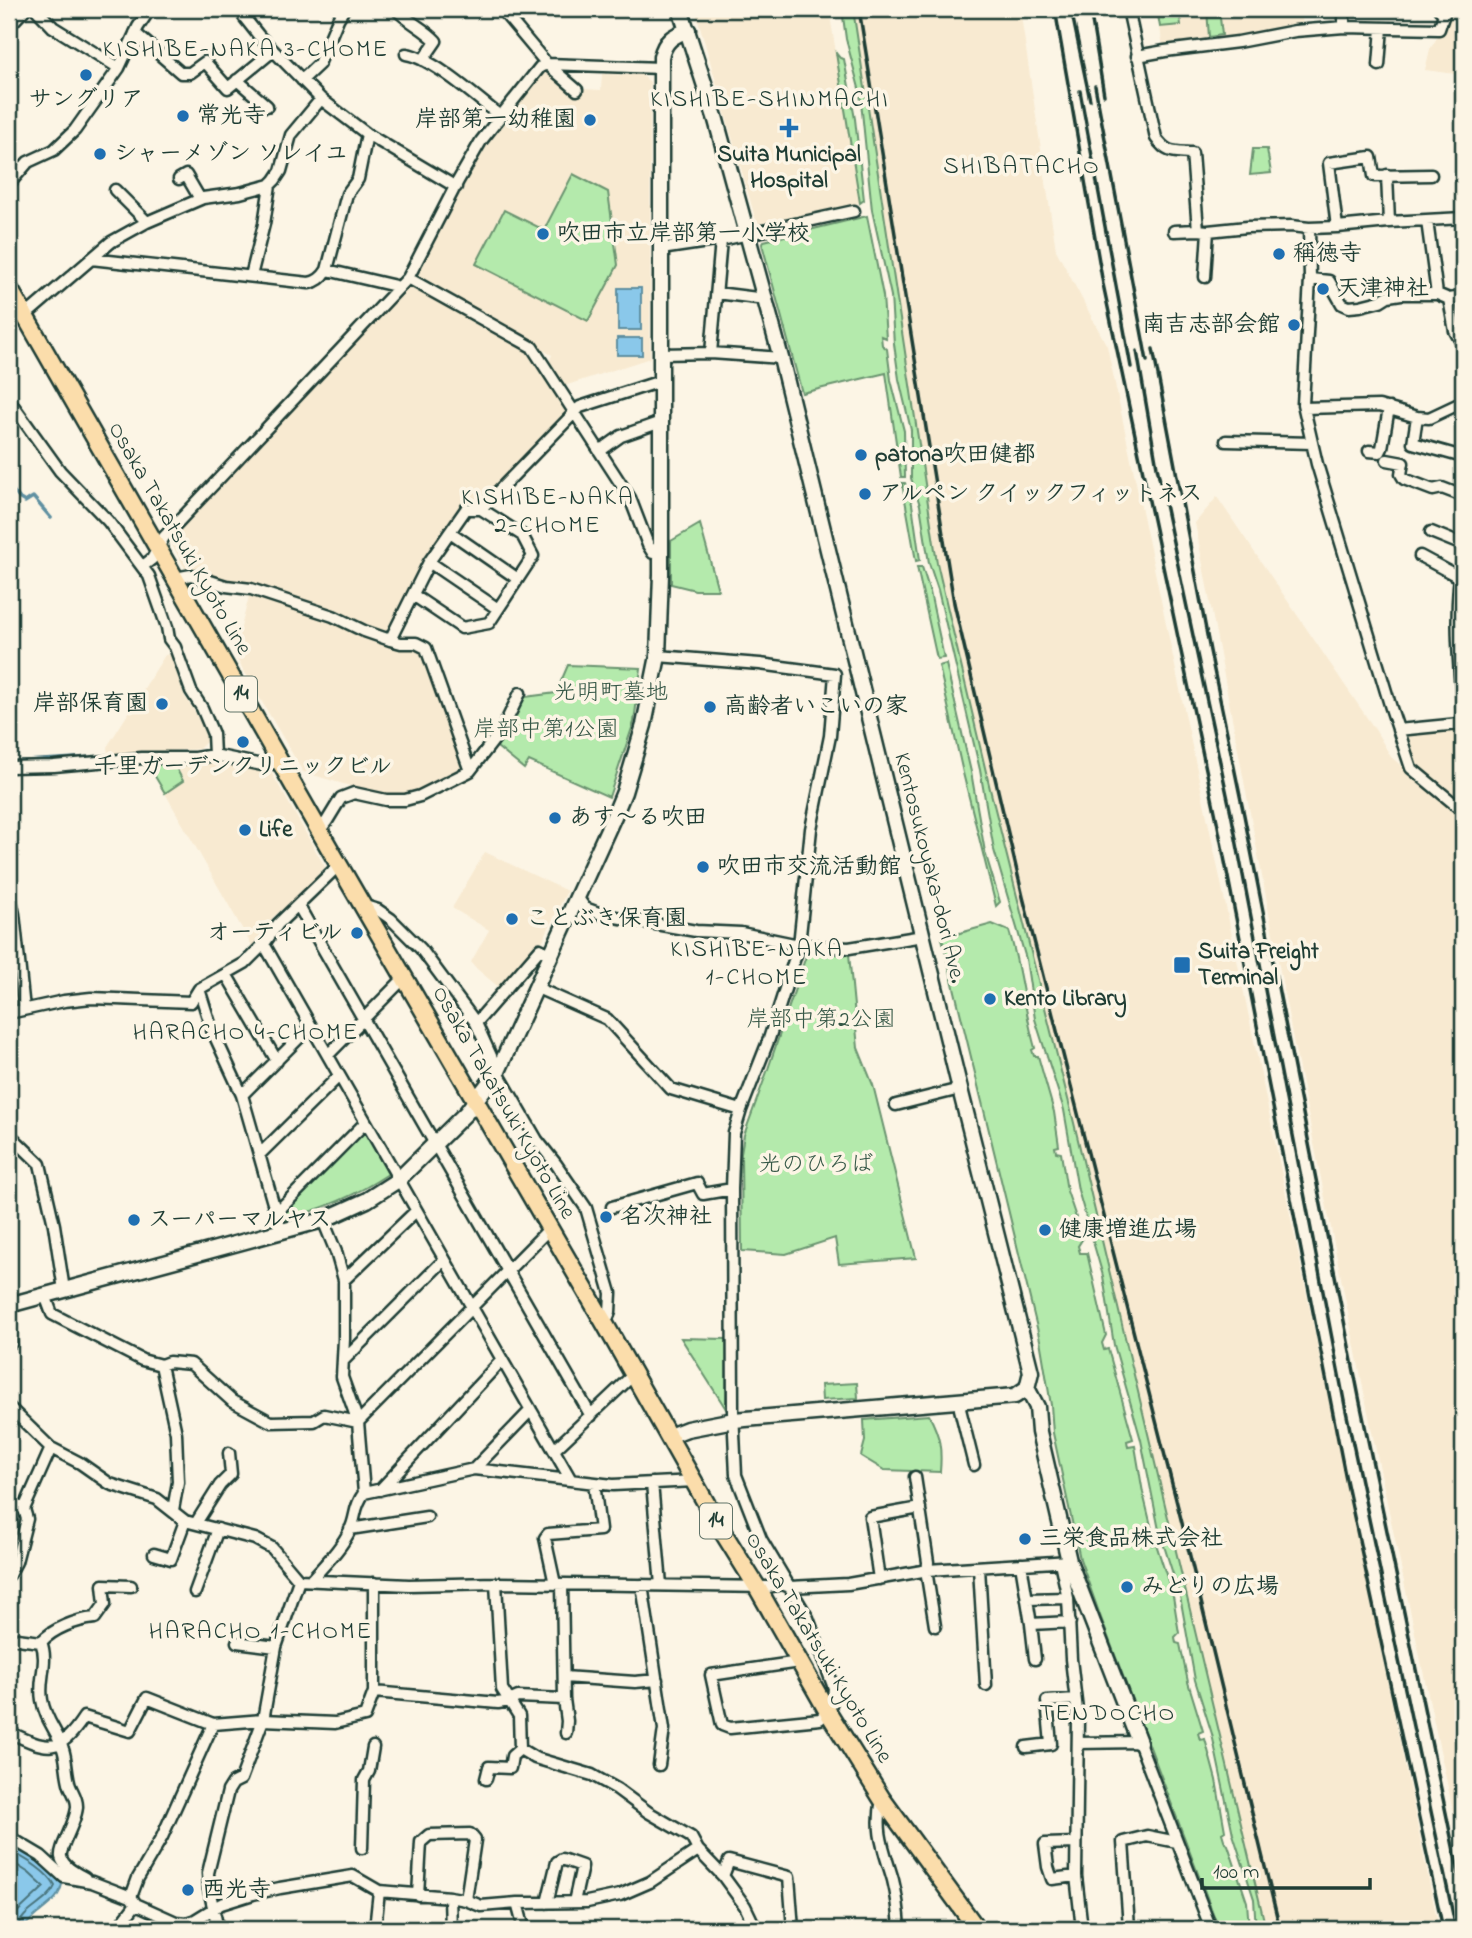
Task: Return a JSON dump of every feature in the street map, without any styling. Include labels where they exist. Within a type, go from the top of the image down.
[{"type":"main road","name":"Osaka Takatsuki Kyoto Line","points":[[9,288],[828,1712],[882,1800],[977,1929]]},
{"type":"street","points":[[9,26],[25,9]]},
{"type":"street","points":[[36,9],[53,27],[119,68]]},
{"type":"street","points":[[253,9],[242,12],[273,51],[321,99],[367,134],[456,187]]},
{"type":"street","points":[[302,80],[319,64],[344,9]]},
{"type":"street","points":[[396,9],[436,41],[424,60]]},
{"type":"street","points":[[501,9],[547,64],[577,90]]},
{"type":"street","name":"Kentosukoyaka-dori Ave.","points":[[680,9],[716,120],[781,358],[1031,1372],[1027,1388],[1037,1407],[1065,1561],[1139,1742]]},
{"type":"street","points":[[1128,9],[1156,138],[1164,149],[1192,153],[1203,231],[1205,277]]},
{"type":"street","points":[[1344,9],[1344,27]]},
{"type":"street","points":[[1137,56],[1295,31],[1344,27],[1439,29],[1444,14],[1439,9]]},
{"type":"street","points":[[9,182],[28,162],[54,150],[75,130],[119,68],[145,11]]},
{"type":"street","points":[[1380,65],[1382,29]]},
{"type":"street","points":[[9,1305],[323,1220],[367,1200],[398,1180],[466,1113],[498,1071],[624,792],[644,725],[657,656],[661,544],[661,68],[662,51],[667,41],[688,30]]},
{"type":"street","points":[[135,33],[181,73],[190,73],[205,62],[228,88],[273,51]]},
{"type":"street","points":[[406,54],[414,54],[444,73],[500,116]]},
{"type":"street","points":[[143,566],[152,559],[164,537],[408,278],[481,141],[540,66],[547,64],[661,68]]},
{"type":"street","points":[[237,80],[267,106]]},
{"type":"street","points":[[25,316],[111,242],[147,222],[200,199],[240,193],[270,184],[281,171],[293,132],[321,99]]},
{"type":"street","points":[[91,259],[309,283],[319,279],[327,270],[347,194],[358,179],[367,134]]},
{"type":"street","points":[[1337,227],[1329,163],[1371,157],[1374,176],[1431,175]]},
{"type":"street","points":[[179,179],[186,175],[200,199]]},
{"type":"street","points":[[1387,175],[1389,222]]},
{"type":"street","points":[[251,276],[264,224],[270,184]]},
{"type":"street","points":[[115,190],[147,222]]},
{"type":"street","points":[[661,249],[721,240],[854,211]]},
{"type":"street","points":[[1174,231],[1280,226],[1337,227],[1463,218]]},
{"type":"street","points":[[1427,220],[1437,294]]},
{"type":"street","points":[[1309,228],[1310,279],[1304,408],[1312,443],[1411,768],[1463,811]]},
{"type":"street","points":[[711,353],[721,240]]},
{"type":"street","points":[[327,270],[400,287]]},
{"type":"street","points":[[408,278],[532,347],[630,498],[653,553],[661,544]]},
{"type":"street","points":[[1310,279],[1329,281],[1342,304],[1349,307],[1401,294],[1437,294],[1449,299],[1463,297]]},
{"type":"street","points":[[716,293],[765,299]]},
{"type":"street","points":[[1449,299],[1454,326],[1463,345]]},
{"type":"street","points":[[661,354],[711,353],[781,358]]},
{"type":"street","points":[[481,509],[580,407],[661,381]]},
{"type":"street","points":[[9,400],[60,471],[108,520],[149,576],[169,639],[213,734],[214,755]]},
{"type":"street","points":[[1304,408],[1380,406],[1429,418],[1463,402]]},
{"type":"street","points":[[1369,451],[1380,452],[1382,448],[1389,408]]},
{"type":"street","points":[[1417,417],[1413,443],[1463,457]]},
{"type":"street","points":[[600,451],[621,436],[661,422]]},
{"type":"street","points":[[1226,441],[1312,443]]},
{"type":"street","points":[[1387,460],[1403,463],[1401,474],[1404,479],[1463,496]]},
{"type":"street","points":[[390,640],[429,562],[466,509],[481,509],[522,535],[533,556],[489,624],[462,628],[413,595]]},
{"type":"street","points":[[450,532],[518,579]]},
{"type":"street","points":[[1431,532],[1463,545]]},
{"type":"street","points":[[1420,556],[1459,577]]},
{"type":"street","points":[[1398,730],[1459,724],[1463,716],[1458,640],[1461,607],[1459,577],[1463,556]]},
{"type":"street","points":[[429,562],[498,609]]},
{"type":"street","points":[[175,578],[191,575],[226,586],[251,589],[333,616],[390,640],[416,643],[426,648],[470,771]]},
{"type":"street","points":[[657,656],[726,660],[835,674],[830,736],[811,829],[799,945],[769,1039],[734,1133],[732,1189],[736,1475],[761,1539],[808,1618],[834,1688],[833,1699],[828,1712],[820,1719],[730,1728],[722,1725],[711,1675],[799,1662]]},
{"type":"street","points":[[320,830],[341,798],[354,793],[386,800],[405,800],[420,796],[470,771],[503,728],[520,694]]},
{"type":"street","points":[[9,767],[214,755],[261,765],[281,762]]},
{"type":"street","points":[[9,1013],[90,998],[191,1002],[198,989],[244,963],[264,944],[278,924],[339,865]]},
{"type":"street","points":[[9,891],[24,1009]]},
{"type":"street","points":[[577,897],[585,908],[604,915],[696,931],[741,933],[799,945],[849,948],[923,936]]},
{"type":"street","points":[[298,905],[591,1416]]},
{"type":"street","points":[[362,905],[378,910],[421,948],[476,1023],[498,1071],[537,1140],[586,1208],[611,1293],[610,1312],[605,1324]]},
{"type":"street","points":[[264,944],[571,1480]]},
{"type":"street","points":[[476,1023],[540,949],[551,954]]},
{"type":"street","points":[[226,974],[277,1061]]},
{"type":"street","points":[[328,1055],[405,977]]},
{"type":"street","points":[[537,988],[607,1019],[671,1090],[741,1110]]},
{"type":"street","points":[[198,989],[212,1030],[242,1096],[281,1231]]},
{"type":"street","points":[[242,1096],[312,1026]]},
{"type":"street","points":[[259,1155],[339,1076]]},
{"type":"street","points":[[896,1105],[910,1096],[960,1089]]},
{"type":"street","points":[[275,1213],[365,1123]]},
{"type":"street","points":[[9,1134],[40,1164],[54,1226],[64,1290]]},
{"type":"street","points":[[612,1207],[696,1183],[703,1194],[732,1189]]},
{"type":"street","points":[[344,1280],[416,1211]]},
{"type":"street","points":[[311,1580],[351,1530],[357,1503],[364,1493],[358,1422],[342,1377],[344,1280],[323,1220]]},
{"type":"street","points":[[358,1422],[549,1229]]},
{"type":"street","points":[[343,1361],[444,1260]]},
{"type":"street","points":[[45,1295],[51,1314],[142,1360],[161,1366],[169,1362],[191,1364],[232,1401],[271,1422],[314,1421],[324,1415],[358,1422]]},
{"type":"street","points":[[380,1490],[502,1360]]},
{"type":"street","points":[[161,1366],[176,1433],[178,1482],[173,1510]]},
{"type":"street","points":[[554,1450],[633,1375]]},
{"type":"street","points":[[669,1436],[687,1429],[734,1420],[961,1402],[1014,1396],[1027,1388]]},
{"type":"street","points":[[961,1402],[960,1409],[974,1465]]},
{"type":"street","points":[[9,1408],[51,1448],[80,1463],[110,1484],[157,1500],[191,1522],[255,1539],[272,1548],[299,1580],[409,1585],[496,1583],[768,1587],[782,1584],[790,1587],[848,1584],[928,1570],[1065,1561],[1078,1743],[1076,1876],[1082,1929]]},
{"type":"street","points":[[474,1469],[531,1410]]},
{"type":"street","points":[[9,1575],[16,1562],[27,1519],[24,1509],[51,1448]]},
{"type":"street","points":[[154,1554],[171,1559],[191,1522],[220,1485],[236,1474],[229,1452]]},
{"type":"street","points":[[364,1493],[474,1469],[613,1485],[695,1481]]},
{"type":"street","points":[[915,1477],[935,1626]]},
{"type":"street","points":[[566,1733],[559,1584],[545,1538],[548,1534],[600,1530],[594,1483]]},
{"type":"street","points":[[652,1483],[661,1585]]},
{"type":"street","points":[[9,1502],[24,1509]]},
{"type":"street","points":[[879,1579],[870,1517],[920,1508]]},
{"type":"street","points":[[351,1530],[427,1517]]},
{"type":"street","points":[[195,1592],[218,1529]]},
{"type":"street","points":[[1021,1564],[1035,1659]]},
{"type":"street","points":[[979,1568],[986,1685]]},
{"type":"street","points":[[218,1929],[208,1872],[228,1791],[233,1783],[241,1779],[263,1720],[276,1647],[299,1580]]},
{"type":"street","points":[[9,1732],[32,1743],[53,1746],[72,1735],[84,1717],[130,1731],[147,1698],[213,1724],[263,1720],[335,1723],[365,1716],[374,1692],[374,1583]]},
{"type":"street","points":[[496,1583],[502,1689],[519,1716],[520,1749]]},
{"type":"street","points":[[41,1642],[48,1635],[80,1620],[95,1618],[105,1604],[103,1585],[131,1586]]},
{"type":"street","points":[[642,1585],[664,1729],[659,1765]]},
{"type":"street","points":[[1027,1599],[1068,1598]]},
{"type":"street","points":[[1031,1624],[1070,1622]]},
{"type":"street","points":[[9,1638],[41,1642]]},
{"type":"street","points":[[41,1642],[45,1652],[41,1696],[48,1721],[63,1748],[70,1787],[77,1806],[61,1857],[66,1865],[92,1882],[133,1900],[175,1924],[195,1920],[221,1905],[253,1894],[353,1876],[379,1891],[450,1897],[481,1906],[587,1902],[620,1895],[650,1882],[698,1850]]},
{"type":"street","points":[[237,1642],[276,1647]]},
{"type":"street","points":[[564,1677],[635,1682],[657,1680]]},
{"type":"street","points":[[374,1692],[498,1703],[519,1696],[564,1699]]},
{"type":"street","points":[[1026,1747],[1051,1744],[1047,1701],[1075,1699]]},
{"type":"street","points":[[117,1929],[133,1900],[138,1878],[162,1838],[213,1724]]},
{"type":"street","points":[[1078,1743],[1139,1742],[1210,1928],[1192,1929]]},
{"type":"street","points":[[362,1848],[364,1780],[369,1771],[373,1747]]},
{"type":"street","points":[[486,1779],[489,1766],[510,1768],[512,1756],[520,1749]]},
{"type":"street","points":[[520,1749],[536,1758],[592,1775],[691,1837],[698,1850],[723,1876],[745,1906],[757,1929]]},
{"type":"street","points":[[882,1800],[878,1816],[880,1837],[898,1903],[900,1929]]},
{"type":"street","points":[[418,1895],[421,1842],[429,1835],[470,1834],[475,1840],[467,1900]]},
{"type":"street","points":[[1131,1929],[1123,1842],[1147,1836],[1177,1842]]},
{"type":"street","points":[[9,1838],[41,1856],[64,1877],[92,1882]]},
{"type":"street","points":[[1076,1843],[1045,1843],[1052,1879],[1076,1876]]},
{"type":"street","points":[[547,1903],[557,1862],[562,1859],[582,1866],[574,1902]]},
{"type":"street","points":[[723,1876],[729,1861],[789,1877],[793,1929]]},
{"type":"street","points":[[375,1929],[379,1891]]},
{"type":"street","points":[[450,1897],[451,1929]]},
{"type":"street","points":[[517,1903],[524,1929]]},
{"type":"shaded area","name":"Suita Municipal Hospital","points":[[695,9],[829,9],[860,203],[757,224]]},
{"type":"shaded area","points":[[853,9],[1020,9],[1056,250],[1107,346],[1439,1929],[1266,1929],[937,563]]},
{"type":"shaded area","points":[[1157,9],[1300,9],[1303,25],[1289,30],[1163,47]]},
{"type":"shaded area","points":[[1444,9],[1463,9],[1463,75],[1425,70],[1430,49],[1450,17]]},
{"type":"shaded area","name":"吹田市立岸部第一小学校","points":[[549,72],[576,96],[582,89],[601,90],[602,74],[642,75],[650,82],[650,358],[561,387],[549,362],[552,355],[413,278],[480,154],[543,73]]},
{"type":"shaded area","points":[[409,286],[415,286],[525,346],[568,415],[479,505],[464,505],[391,633],[384,636],[186,570],[170,541]]},
{"type":"shaded area","points":[[1217,497],[1391,757],[1463,817],[1463,1858],[1371,1427],[1292,1034],[1195,523]]},
{"type":"shaded area","points":[[250,593],[335,620],[380,642],[399,647],[416,647],[424,651],[465,771],[418,795],[387,797],[303,772],[234,654]]},
{"type":"shaded area","points":[[1458,641],[1463,641],[1463,811],[1411,768],[1398,730],[1459,724]]},
{"type":"shaded area","name":"岸部保育園","points":[[170,654],[185,697],[208,740],[199,749],[108,755],[107,747],[165,655]]},
{"type":"shaded area","name":"Life","points":[[207,759],[270,770],[325,867],[294,901],[274,916],[252,946],[165,793],[183,781],[173,762]]},
{"type":"shaded area","name":"ことぶき保育園","points":[[485,852],[567,891],[542,942],[539,941],[501,989],[471,962],[489,930],[452,908]]},
{"type":"green space","points":[[842,9],[853,9],[937,563],[1266,1929],[1256,1929],[1254,1899],[1233,1834],[1212,1734],[1195,1680],[1180,1596],[1159,1530],[1141,1440],[1114,1345],[1103,1276],[1078,1190],[1064,1110],[1035,1019],[1026,959],[994,850],[980,770],[938,590],[929,563],[920,505],[911,478],[911,430],[899,379],[891,296],[872,210],[860,92],[846,39]]},
{"type":"green space","points":[[1157,9],[1179,9],[1181,25],[1160,27]]},
{"type":"green space","points":[[1207,9],[1219,9],[1222,35],[1209,37]]},
{"type":"green space","points":[[836,53],[844,59],[855,119],[864,200],[860,203]]},
{"type":"green space","points":[[1253,149],[1267,149],[1271,173],[1250,175]]},
{"type":"green space","points":[[573,174],[608,192],[618,265],[588,321],[476,264],[504,210],[544,230]]},
{"type":"green space","points":[[867,216],[883,296],[886,338],[881,336],[882,345],[887,349],[891,380],[904,431],[905,477],[901,477],[886,373],[802,393],[762,244],[764,241]]},
{"type":"green space","points":[[902,483],[905,483],[912,504],[920,560],[916,561]]},
{"type":"green space","points":[[700,524],[718,590],[695,590],[671,584],[671,541]]},
{"type":"green space","points":[[917,567],[922,567],[930,592],[944,658],[937,659]]},
{"type":"green space","points":[[946,664],[971,772],[985,852],[1000,902],[996,906],[939,666]]},
{"type":"green space","name":"岸部中第1公園","points":[[568,665],[641,668],[634,722],[609,797],[529,761],[524,769],[497,747],[520,700],[556,693]]},
{"type":"green space","points":[[173,762],[183,781],[165,793],[147,763]]},
{"type":"green space","points":[[992,924],[1009,931],[1013,945],[1035,1048],[1032,1050],[1034,1056],[1038,1056],[1054,1112],[1059,1146],[1055,1147],[1056,1152],[1061,1153],[1067,1191],[1083,1238],[1078,1246],[1080,1253],[1087,1253],[1106,1335],[1102,1343],[1104,1350],[1108,1349],[1133,1439],[1127,1441],[1128,1447],[1135,1446],[1154,1538],[1151,1539],[1152,1545],[1156,1544],[1173,1596],[1179,1633],[1175,1637],[1176,1643],[1180,1644],[1203,1731],[1198,1733],[1200,1740],[1205,1739],[1216,1780],[1225,1831],[1222,1833],[1247,1902],[1249,1929],[1219,1929],[1080,1559],[1053,1433],[1040,1340],[942,938]]},
{"type":"green space","name":"光のひろば","points":[[811,951],[849,954],[858,1048],[873,1085],[916,1258],[839,1264],[835,1238],[786,1254],[742,1251],[741,1153],[744,1135],[806,956]]},
{"type":"green space","points":[[361,1132],[366,1133],[388,1174],[339,1201],[286,1219],[284,1212]]},
{"type":"green space","points":[[681,1338],[727,1339],[726,1409]]},
{"type":"green space","points":[[857,1383],[858,1398],[822,1400],[821,1385]]},
{"type":"green space","points":[[929,1415],[939,1442],[940,1472],[884,1470],[861,1456],[865,1441],[864,1420]]},
{"type":"water","points":[[618,288],[641,288],[641,330],[618,330]]},
{"type":"water","points":[[617,338],[642,338],[642,355],[617,355]]},
{"type":"water","points":[[9,1843],[38,1860],[62,1884],[54,1900],[22,1929],[11,1929],[9,1925]]},
{"type":"waterway","points":[[9,486],[25,502],[33,497],[51,518]]},
{"type":"waterway","points":[[148,753],[159,753]]},
{"type":"waterway","points":[[108,756],[123,755]]},
{"type":"waterway","points":[[9,762],[93,757]]},
{"type":"railway","points":[[859,9],[954,603],[1023,897],[1182,1523],[1280,1929]]},
{"type":"railway","points":[[1055,9],[1103,284],[1217,821],[1345,1475],[1443,1929]]},
{"type":"railway","points":[[1071,9],[1090,100]]},
{"type":"railway","points":[[1090,9],[1104,95]]},
{"type":"railway","points":[[1095,86],[1147,361]]},
{"type":"railway","points":[[1080,91],[1131,367]]},
{"type":"railway","points":[[1153,349],[1210,651],[1360,1402],[1463,1894]]},
{"type":"railway","points":[[1137,351],[1157,467],[1232,818],[1345,1406],[1456,1929]]},
{"type":"place","name":"サングリア","points":[[86,75]]},
{"type":"place","name":"常光寺","points":[[183,116]]},
{"type":"place","name":"岸部第一幼稚園","points":[[590,120]]},
{"type":"place","name":"Suita Municipal Hospital","points":[[789,128]]},
{"type":"place","name":"シャーメゾン ソレイユ","points":[[100,154]]},
{"type":"place","name":"吹田市立岸部第一小学校","points":[[543,234]]},
{"type":"place","name":"稱徳寺","points":[[1279,254]]},
{"type":"place","name":"天津神社","points":[[1323,289]]},
{"type":"place","name":"南吉志部会館","points":[[1294,325]]},
{"type":"place","name":"patona吹田健都","points":[[861,455]]},
{"type":"place","name":"アルペン クイックフィットネス","points":[[865,494]]},
{"type":"place","name":"岸部保育園","points":[[162,704]]},
{"type":"place","name":"高齢者いこいの家","points":[[710,707]]},
{"type":"place","name":"千里ガーデンクリニックビル","points":[[243,742]]},
{"type":"place","name":"あす～る吹田","points":[[555,818]]},
{"type":"place","name":"Life","points":[[245,830]]},
{"type":"place","name":"吹田市交流活動館","points":[[703,867]]},
{"type":"place","name":"ことぶき保育園","points":[[512,919]]},
{"type":"place","name":"オーティビル","points":[[357,933]]},
{"type":"place","name":"Suita Freight Terminal","points":[[1182,965]]},
{"type":"place","name":"Kento Library","points":[[990,999]]},
{"type":"place","name":"名次神社","points":[[606,1217]]},
{"type":"place","name":"スーパーマルヤス","points":[[134,1220]]},
{"type":"place","name":"健康増進広場","points":[[1045,1230]]},
{"type":"place","name":"三栄食品株式会社","points":[[1025,1539]]},
{"type":"place","name":"みどりの広場","points":[[1127,1587]]},
{"type":"place","name":"西光寺","points":[[188,1890]]},
{"type":"district","name":"KISHIBE-NAKA 3-CHOME","points":[[246,50]]},
{"type":"district","name":"KISHIBE-SHINMACHI","points":[[770,100]]},
{"type":"district","name":"SHIBATACHO","points":[[1022,167]]},
{"type":"district","name":"KISHIBE-NAKA 2-CHOME","points":[[548,512]]},
{"type":"district","name":"KISHIBE-NAKA 1-CHOME","points":[[757,964]]},
{"type":"district","name":"HARACHO 4-CHOME","points":[[246,1033]]},
{"type":"district","name":"HARACHO 1-CHOME","points":[[261,1632]]},
{"type":"district","name":"TENDOCHO","points":[[1108,1714]]},
{"type":"park label","name":"光明町墓地","points":[[611,693]]},
{"type":"park label","name":"岸部中第2公園","points":[[821,1020]]}]
